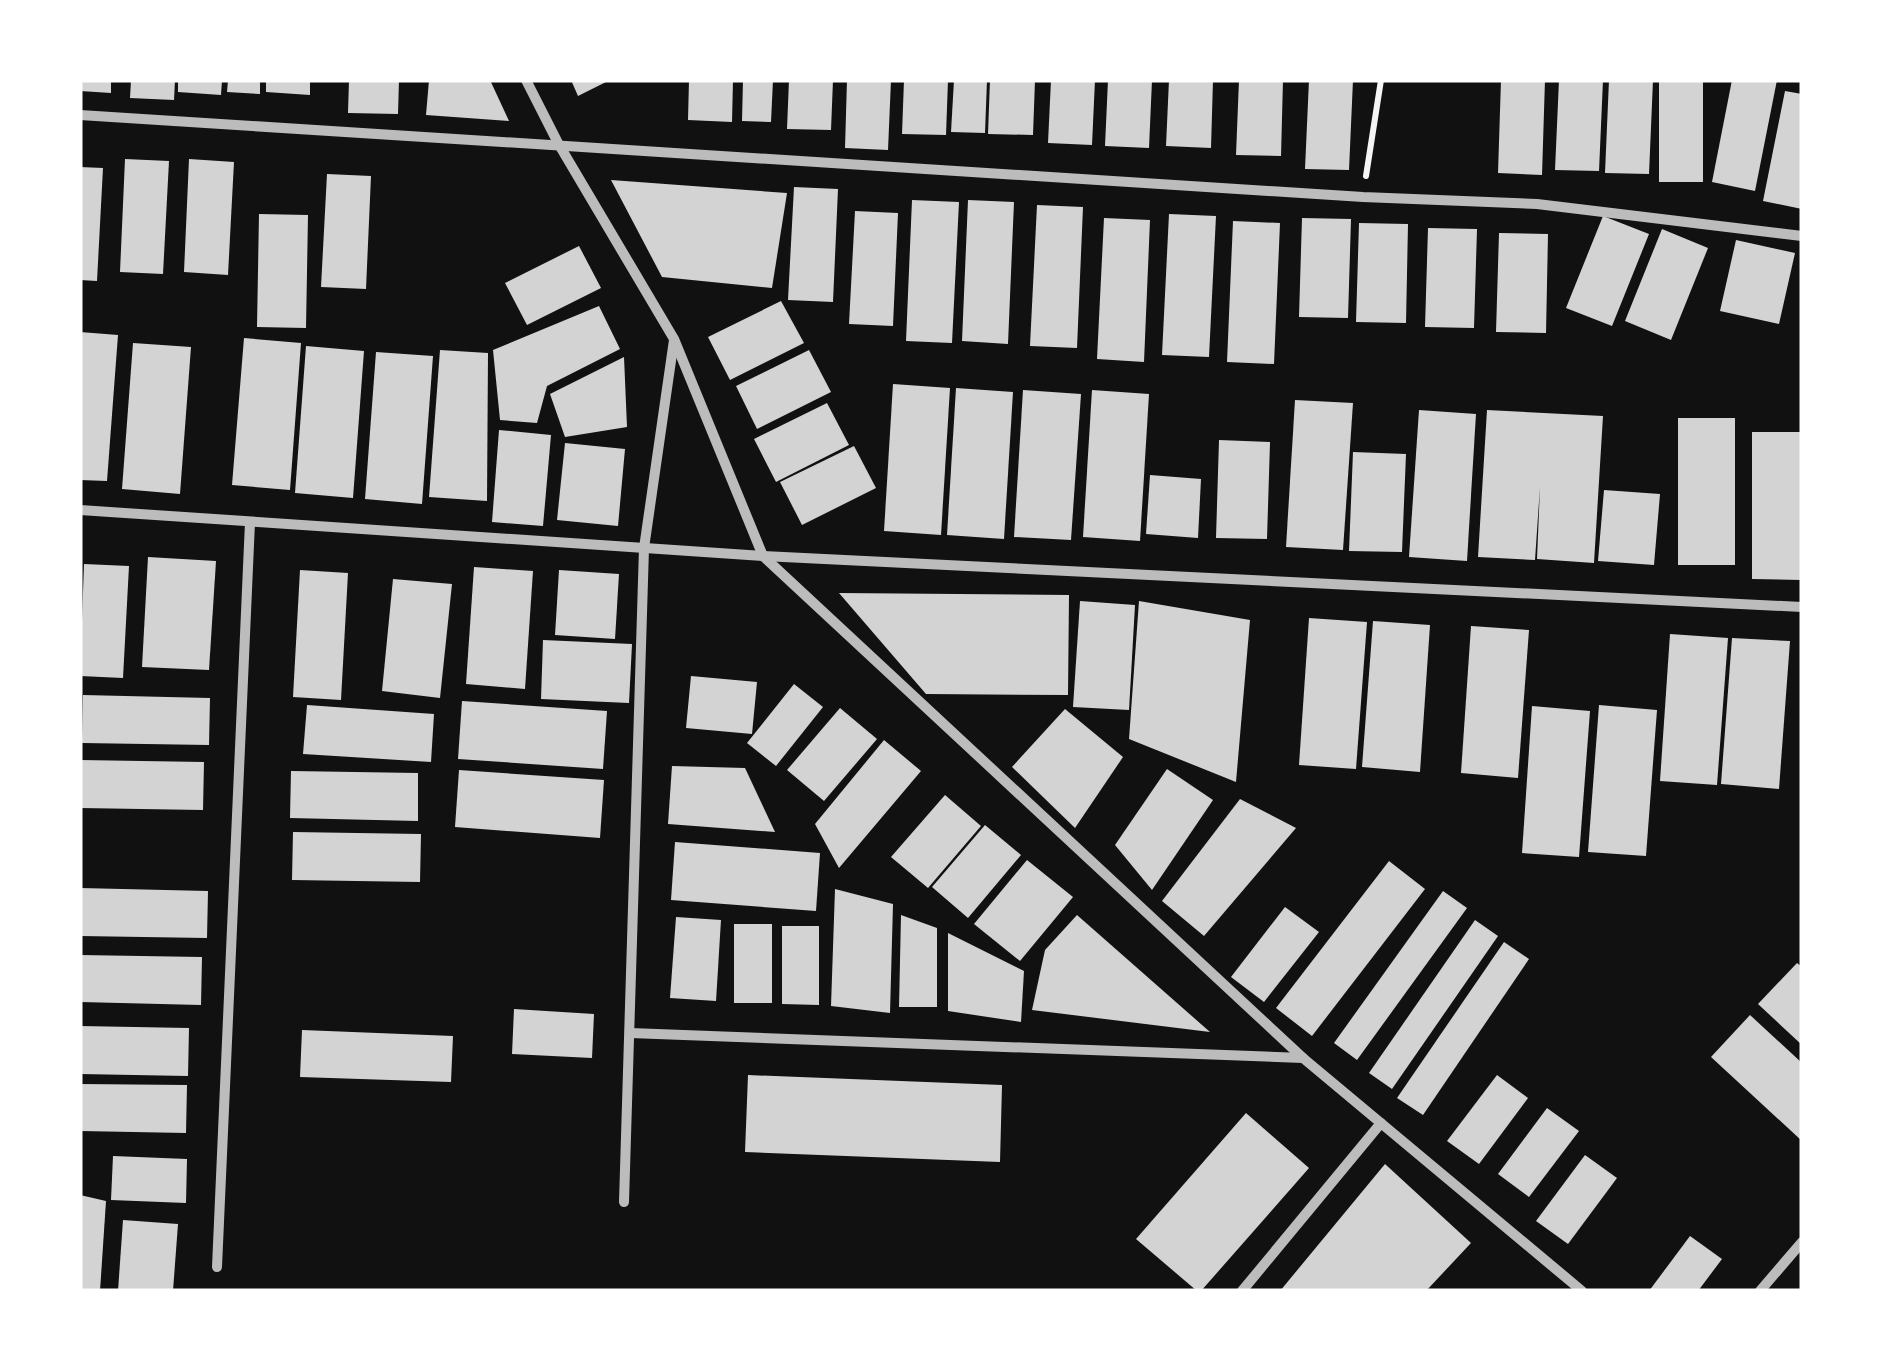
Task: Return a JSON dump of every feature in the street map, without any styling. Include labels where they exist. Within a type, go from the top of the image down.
[{"type":"street","points":[[526,80],[558,143],[674,339],[763,556],[1303,1058],[1582,1291]]},
{"type":"street","points":[[80,114],[1363,197],[1538,204],[1802,236]]},
{"type":"street","points":[[624,1202],[644,548],[674,339]]},
{"type":"street","points":[[80,510],[763,556],[1802,607]]},
{"type":"street","points":[[217,1267],[250,522]]},
{"type":"street","points":[[630,1034],[1303,1058]]},
{"type":"street","points":[[1242,1291],[1381,1123]]},
{"type":"street","points":[[1760,1291],[1802,1242]]},
{"type":"path","points":[[1363,197],[1381,80]]},
{"type":"building","points":[[80,80],[111,80],[111,93],[80,91]]},
{"type":"building","points":[[131,80],[175,80],[174,100],[130,98]]},
{"type":"building","points":[[178,80],[222,80],[221,95],[178,92]]},
{"type":"building","points":[[228,80],[260,80],[260,94],[227,92]]},
{"type":"building","points":[[266,80],[310,80],[310,95],[266,92]]},
{"type":"building","points":[[349,80],[399,80],[398,114],[348,113]]},
{"type":"building","points":[[429,80],[490,80],[509,121],[426,115]]},
{"type":"building","points":[[571,80],[610,80],[578,96]]},
{"type":"building","points":[[689,80],[733,80],[732,122],[688,120]]},
{"type":"building","points":[[743,80],[773,80],[771,122],[742,121]]},
{"type":"building","points":[[789,80],[833,80],[831,130],[787,129]]},
{"type":"building","points":[[847,80],[891,80],[888,150],[845,148]]},
{"type":"building","points":[[904,80],[948,80],[946,135],[902,134]]},
{"type":"building","points":[[954,80],[987,80],[985,133],[951,132]]},
{"type":"building","points":[[990,80],[1035,80],[1033,135],[988,134]]},
{"type":"building","points":[[1051,80],[1095,80],[1092,145],[1048,143]]},
{"type":"building","points":[[1108,80],[1152,80],[1149,148],[1105,146]]},
{"type":"building","points":[[1169,80],[1213,80],[1211,148],[1166,146]]},
{"type":"building","points":[[1239,80],[1283,80],[1281,156],[1236,155]]},
{"type":"building","points":[[1309,80],[1353,80],[1349,170],[1305,169]]},
{"type":"building","points":[[1501,80],[1545,80],[1542,175],[1498,173]]},
{"type":"building","points":[[1559,80],[1603,80],[1599,171],[1555,170]]},
{"type":"building","points":[[1609,80],[1653,80],[1649,174],[1605,173]]},
{"type":"building","points":[[1659,80],[1703,80],[1703,182],[1659,182]]},
{"type":"building","points":[[1732,80],[1777,80],[1755,191],[1712,182]]},
{"type":"building","points":[[1785,91],[1802,94],[1802,209],[1763,201]]},
{"type":"building","points":[[125,159],[169,161],[163,274],[120,272]]},
{"type":"building","points":[[189,159],[234,162],[228,275],[184,272]]},
{"type":"building","points":[[80,167],[103,168],[97,281],[80,280]]},
{"type":"building","points":[[327,174],[371,176],[366,289],[321,287]]},
{"type":"building","points":[[611,180],[787,193],[772,288],[662,277]]},
{"type":"building","points":[[794,187],[838,189],[833,302],[788,300]]},
{"type":"building","points":[[912,200],[959,202],[952,343],[906,341]]},
{"type":"building","points":[[968,200],[1014,202],[1008,344],[962,341]]},
{"type":"building","points":[[1037,205],[1083,207],[1077,348],[1030,346]]},
{"type":"building","points":[[855,211],[898,213],[893,326],[849,324]]},
{"type":"building","points":[[259,214],[308,215],[306,328],[257,327]]},
{"type":"building","points":[[1169,214],[1216,216],[1209,357],[1162,355]]},
{"type":"building","points":[[1603,216],[1649,234],[1612,326],[1566,308]]},
{"type":"building","points":[[1104,218],[1150,220],[1144,362],[1097,359]]},
{"type":"building","points":[[1302,218],[1351,219],[1348,318],[1299,317]]},
{"type":"building","points":[[1233,221],[1280,223],[1274,364],[1227,362]]},
{"type":"building","points":[[1359,223],[1408,224],[1406,323],[1356,322]]},
{"type":"building","points":[[1428,228],[1477,229],[1474,328],[1425,327]]},
{"type":"building","points":[[1662,229],[1708,248],[1671,340],[1625,321]]},
{"type":"building","points":[[1499,233],[1548,234],[1546,333],[1496,332]]},
{"type":"building","points":[[1736,240],[1795,253],[1779,324],[1720,311]]},
{"type":"building","points":[[579,246],[601,288],[527,325],[505,283]]},
{"type":"building","points":[[781,301],[804,343],[730,380],[708,337]]},
{"type":"building","points":[[599,306],[620,349],[547,386],[537,423],[500,420],[493,350]]},
{"type":"building","points":[[80,332],[118,335],[107,481],[80,480]]},
{"type":"building","points":[[244,338],[301,343],[290,490],[232,485]]},
{"type":"building","points":[[133,343],[191,347],[180,494],[122,489]]},
{"type":"building","points":[[306,346],[364,351],[353,498],[295,493]]},
{"type":"building","points":[[440,350],[488,353],[487,501],[429,497]]},
{"type":"building","points":[[809,350],[831,392],[757,429],[736,386]]},
{"type":"building","points":[[376,352],[433,356],[422,504],[365,499]]},
{"type":"building","points":[[624,357],[627,427],[565,437],[550,394]]},
{"type":"building","points":[[893,384],[950,388],[941,535],[884,531]]},
{"type":"building","points":[[956,388],[1013,392],[1004,539],[947,535]]},
{"type":"building","points":[[1023,390],[1081,394],[1071,540],[1014,537]]},
{"type":"building","points":[[1092,390],[1149,394],[1140,541],[1083,537]]},
{"type":"building","points":[[1295,400],[1353,403],[1343,550],[1286,547]]},
{"type":"building","points":[[827,403],[849,445],[776,482],[754,439]]},
{"type":"building","points":[[1419,410],[1476,414],[1467,561],[1409,557]]},
{"type":"building","points":[[1487,410],[1603,416],[1594,563],[1537,559],[1540,487],[1535,560],[1478,557]]},
{"type":"building","points":[[1678,418],[1735,418],[1735,565],[1678,565]]},
{"type":"building","points":[[499,430],[551,435],[543,526],[492,522]]},
{"type":"building","points":[[1752,432],[1802,432],[1802,580],[1752,579]]},
{"type":"building","points":[[1219,440],[1270,442],[1267,539],[1216,538]]},
{"type":"building","points":[[565,443],[625,449],[618,526],[557,520]]},
{"type":"building","points":[[854,446],[876,488],[802,525],[780,482]]},
{"type":"building","points":[[1353,452],[1406,454],[1402,552],[1349,551]]},
{"type":"building","points":[[1150,475],[1201,479],[1198,538],[1146,534]]},
{"type":"building","points":[[1604,490],[1660,494],[1654,565],[1598,561]]},
{"type":"building","points":[[148,557],[216,561],[209,670],[142,667]]},
{"type":"building","points":[[84,564],[129,566],[123,678],[80,676]]},
{"type":"building","points":[[474,567],[533,571],[525,689],[466,684]]},
{"type":"building","points":[[300,570],[348,573],[341,700],[293,697]]},
{"type":"building","points":[[559,570],[619,574],[615,639],[555,635]]},
{"type":"building","points":[[393,579],[452,584],[440,698],[382,691]]},
{"type":"building","points":[[839,593],[1069,595],[1068,695],[926,694]]},
{"type":"building","points":[[1080,601],[1135,605],[1129,710],[1073,707]]},
{"type":"building","points":[[1139,601],[1250,620],[1236,782],[1129,739]]},
{"type":"building","points":[[1309,618],[1367,622],[1356,769],[1299,765]]},
{"type":"building","points":[[1373,621],[1430,625],[1420,772],[1362,767]]},
{"type":"building","points":[[1471,626],[1529,630],[1518,778],[1461,773]]},
{"type":"building","points":[[1670,634],[1728,638],[1717,785],[1660,781]]},
{"type":"building","points":[[1732,638],[1790,641],[1779,789],[1721,784]]},
{"type":"building","points":[[543,640],[632,644],[629,703],[541,699]]},
{"type":"building","points":[[691,676],[757,682],[752,734],[686,728]]},
{"type":"building","points":[[794,684],[823,707],[776,766],[747,743]]},
{"type":"building","points":[[83,695],[210,698],[209,745],[82,743]]},
{"type":"building","points":[[462,701],[607,711],[603,769],[458,759]]},
{"type":"building","points":[[307,705],[434,714],[431,762],[303,754]]},
{"type":"building","points":[[1599,705],[1657,710],[1646,856],[1588,852]]},
{"type":"building","points":[[1532,706],[1590,711],[1579,857],[1522,853]]},
{"type":"building","points":[[840,708],[877,739],[824,801],[787,770]]},
{"type":"building","points":[[1065,709],[1123,757],[1075,828],[1012,767]]},
{"type":"building","points":[[884,740],[921,771],[839,868],[815,824]]},
{"type":"building","points":[[80,760],[204,762],[203,810],[80,808]]},
{"type":"building","points":[[672,766],[745,768],[775,832],[668,824]]},
{"type":"building","points":[[1167,769],[1213,800],[1152,890],[1115,845]]},
{"type":"building","points":[[459,770],[604,780],[600,838],[455,827]]},
{"type":"building","points":[[291,771],[418,773],[418,821],[290,818]]},
{"type":"building","points":[[945,795],[981,826],[928,888],[891,857]]},
{"type":"building","points":[[1240,799],[1296,828],[1204,936],[1162,901]]},
{"type":"building","points":[[985,825],[1021,855],[968,918],[932,887]]},
{"type":"building","points":[[293,832],[421,834],[420,882],[292,880]]},
{"type":"building","points":[[675,842],[820,853],[816,911],[671,900]]},
{"type":"building","points":[[1027,860],[1073,897],[1020,961],[974,924]]},
{"type":"building","points":[[1389,861],[1425,889],[1312,1036],[1276,1008]]},
{"type":"building","points":[[80,888],[208,891],[207,938],[80,936]]},
{"type":"building","points":[[835,889],[893,904],[890,1013],[831,1006]]},
{"type":"building","points":[[1443,891],[1467,908],[1357,1060],[1334,1043]]},
{"type":"building","points":[[1285,907],[1319,932],[1264,1002],[1231,977]]},
{"type":"building","points":[[901,915],[937,928],[937,1007],[899,1007]]},
{"type":"building","points":[[1077,915],[1210,1032],[1032,1010],[1045,950]]},
{"type":"building","points":[[676,917],[721,920],[716,1001],[670,998]]},
{"type":"building","points":[[1475,920],[1498,936],[1392,1089],[1369,1073]]},
{"type":"building","points":[[734,924],[772,924],[772,1003],[734,1003]]},
{"type":"building","points":[[782,926],[819,926],[819,1005],[782,1004]]},
{"type":"building","points":[[948,933],[1024,971],[1021,1022],[948,1011]]},
{"type":"building","points":[[1504,942],[1529,959],[1423,1115],[1397,1098]]},
{"type":"building","points":[[80,955],[202,957],[201,1005],[80,1002]]},
{"type":"building","points":[[1797,963],[1802,967],[1802,1045],[1758,1004]]},
{"type":"building","points":[[514,1009],[594,1014],[592,1058],[512,1054]]},
{"type":"building","points":[[1750,1015],[1802,1063],[1802,1141],[1711,1057]]},
{"type":"building","points":[[80,1026],[189,1028],[188,1076],[80,1074]]},
{"type":"building","points":[[302,1030],[453,1036],[451,1082],[300,1077]]},
{"type":"building","points":[[748,1075],[1002,1085],[1000,1162],[745,1152]]},
{"type":"building","points":[[1497,1075],[1528,1098],[1479,1164],[1447,1141]]},
{"type":"building","points":[[80,1084],[187,1085],[186,1133],[80,1131]]},
{"type":"building","points":[[1547,1108],[1579,1131],[1529,1197],[1498,1174]]},
{"type":"building","points":[[1246,1113],[1309,1168],[1197,1291],[1136,1239]]},
{"type":"building","points":[[1585,1155],[1617,1178],[1568,1244],[1536,1221]]},
{"type":"building","points":[[113,1156],[187,1159],[186,1203],[111,1200]]},
{"type":"building","points":[[1385,1164],[1471,1243],[1426,1291],[1280,1291]]},
{"type":"building","points":[[80,1195],[106,1201],[100,1291],[80,1291]]},
{"type":"building","points":[[123,1220],[178,1224],[173,1291],[118,1291]]},
{"type":"building","points":[[1690,1236],[1722,1259],[1698,1291],[1649,1291]]}]
